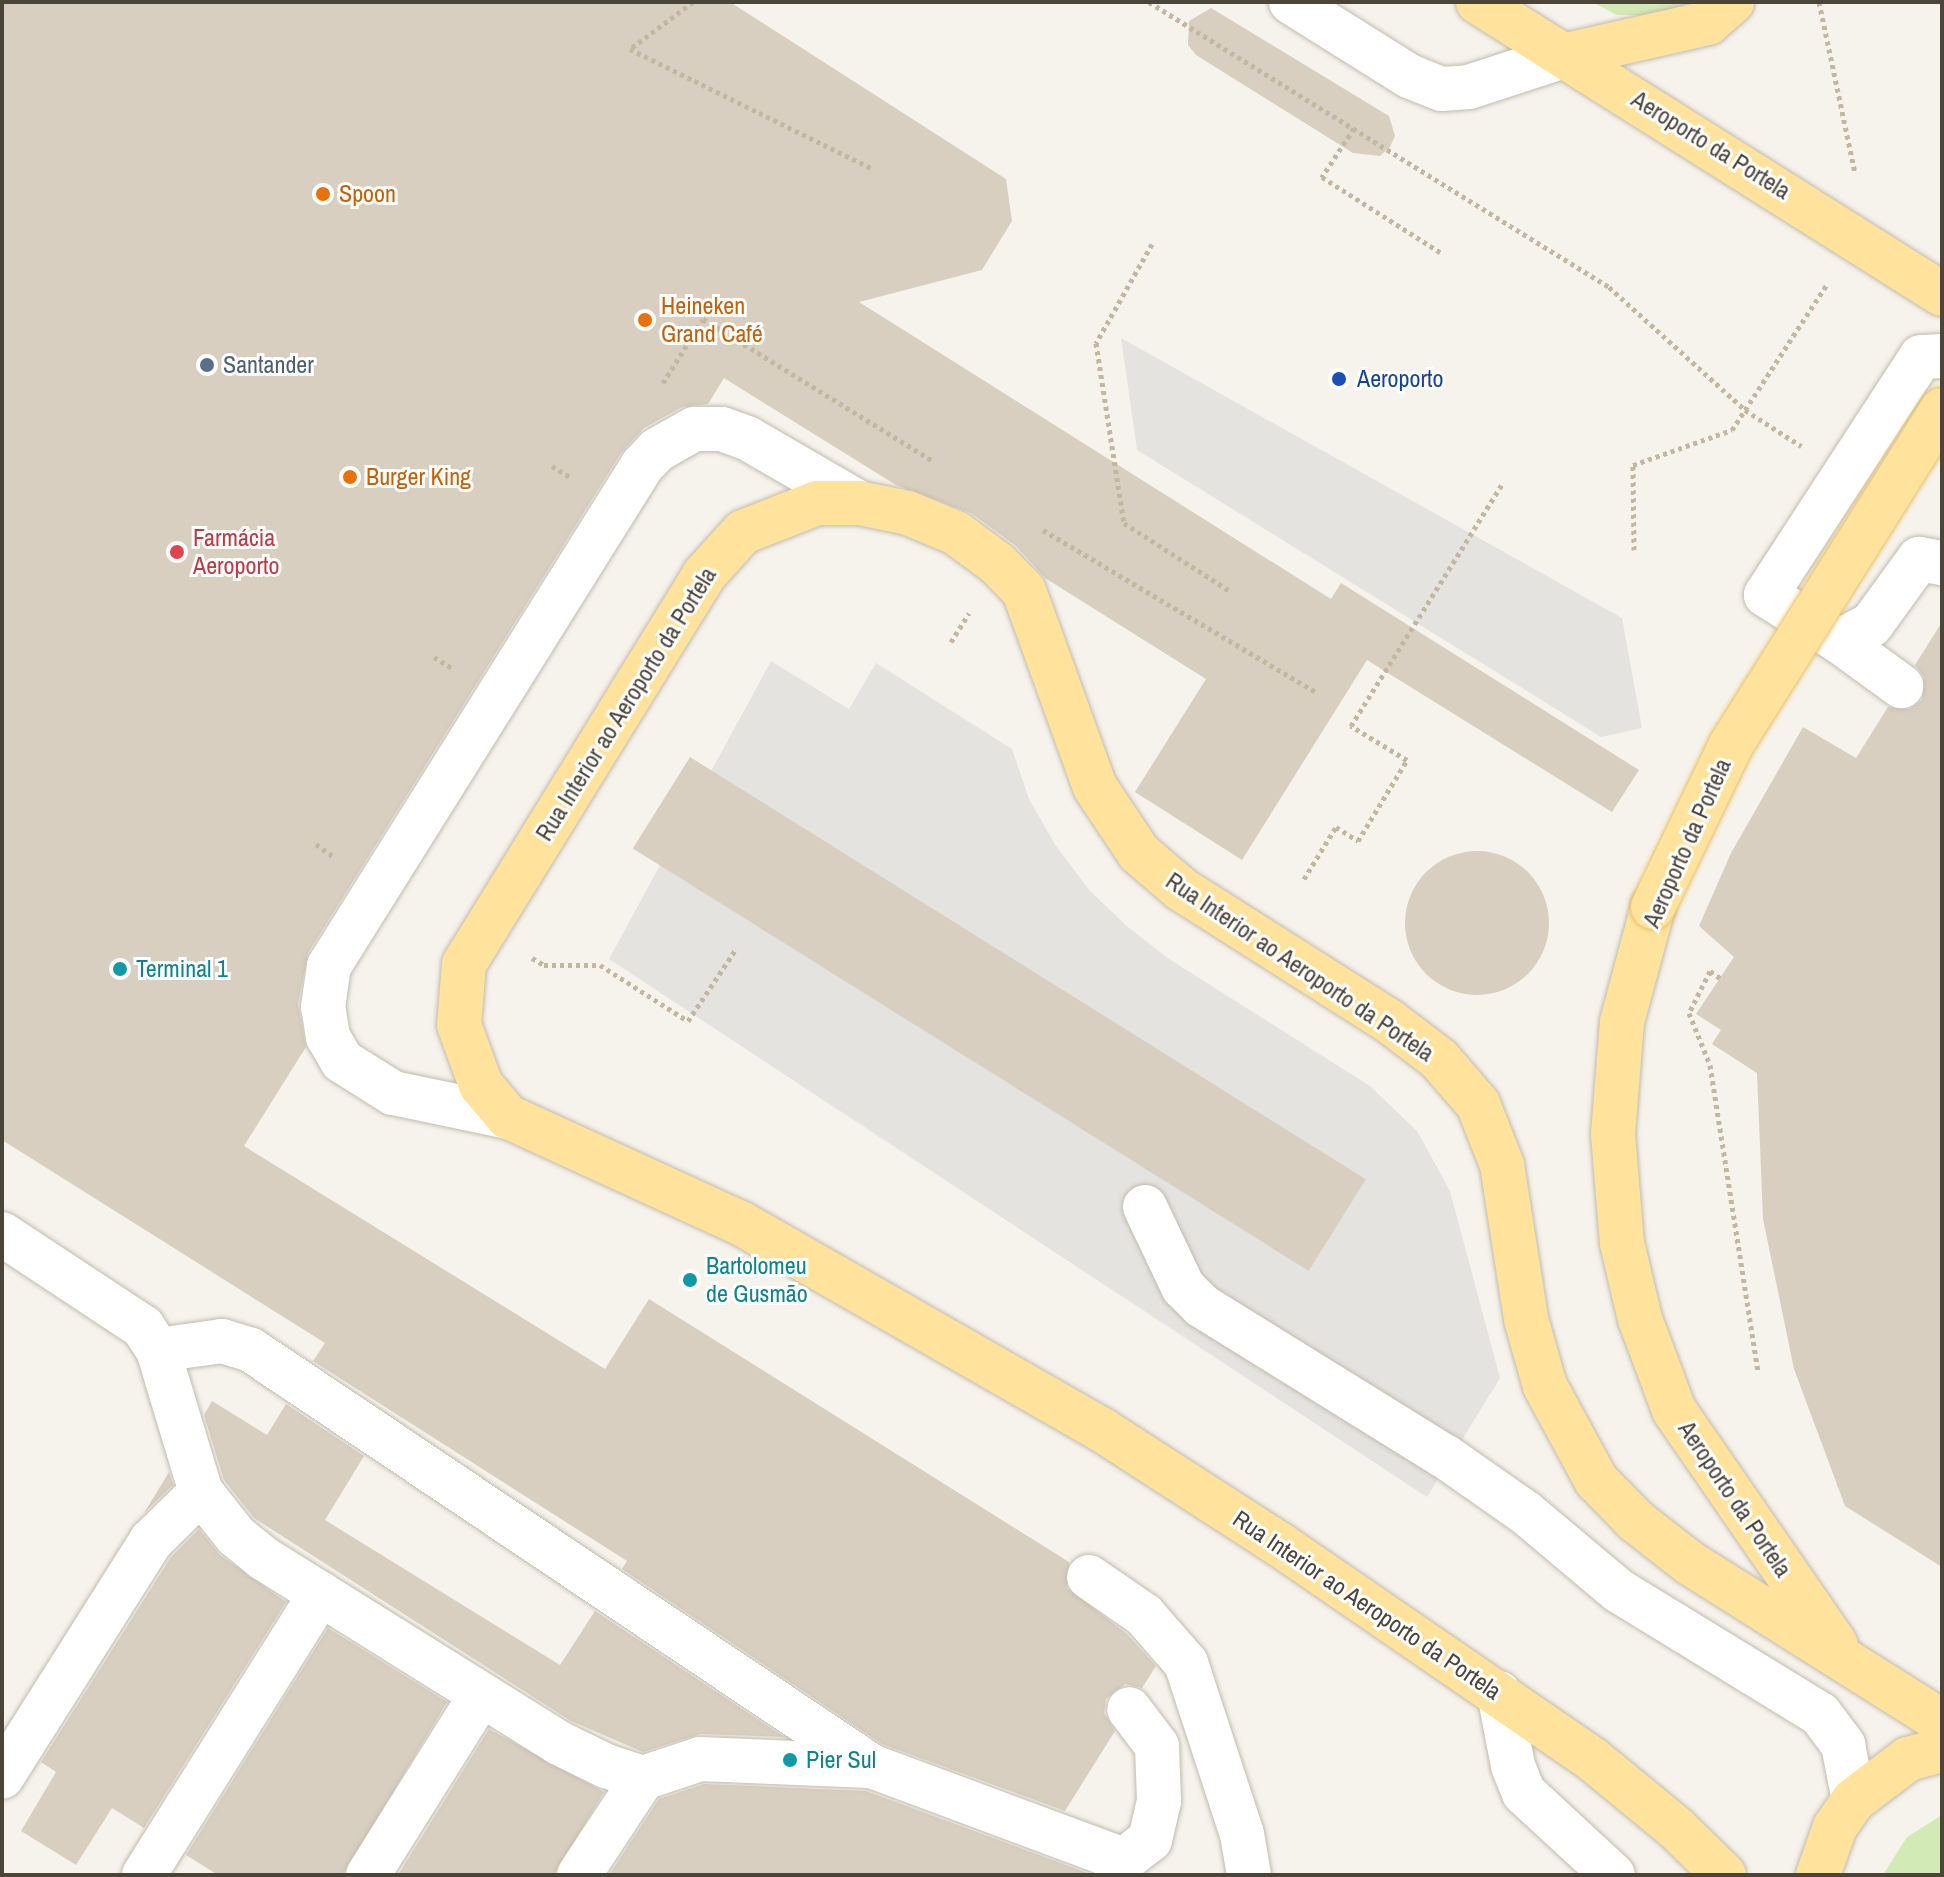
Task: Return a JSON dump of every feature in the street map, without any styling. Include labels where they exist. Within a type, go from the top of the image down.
[{"type":"main road","name":"Aeroporto da Portela","points":[[1478,2],[1857,237],[1942,294]]},
{"type":"main road","points":[[1567,55],[1708,23],[1732,2]]},
{"type":"main road","name":"Aeroporto da Portela","points":[[1844,1657],[1674,1410],[1640,1319],[1622,1243],[1613,1134],[1622,1022],[1653,907],[1731,745],[1942,410]]},
{"type":"main road","name":"Rua Interior ao Aeroporto da Portela","points":[[1724,1875],[1676,1828],[1592,1759],[1499,1693],[1102,1430],[740,1223],[508,1117],[481,1085],[459,1025],[464,964],[704,575],[743,532],[782,513],[817,503],[859,503],[908,513],[956,533],[1024,591],[1095,787],[1139,853],[1181,889],[1389,1021],[1439,1059],[1478,1104],[1502,1165],[1526,1319],[1545,1386],[1587,1467],[1636,1521],[1690,1563],[1844,1657],[1942,1722]]},
{"type":"main road","points":[[1818,1875],[1835,1827],[1854,1800],[1908,1759],[1942,1750]]},
{"type":"lane","points":[[1291,2],[1409,76],[1442,89],[1469,87],[1567,55]]},
{"type":"lane","points":[[1901,686],[1839,641],[1766,595],[1921,357],[1942,356]]},
{"type":"lane","points":[[508,1117],[393,1093],[342,1061],[325,1022],[329,966],[642,466],[657,450],[694,429],[722,429],[747,438],[859,503]]},
{"type":"lane","points":[[1839,641],[1871,625],[1919,559],[1942,563]]},
{"type":"lane","points":[[1145,1207],[1183,1287],[1202,1306],[1446,1457],[1526,1513],[1619,1591],[1820,1714],[1843,1745],[1854,1800]]},
{"type":"lane","points":[[2,1234],[121,1309],[158,1350],[201,1492],[236,1536],[320,1594],[559,1743],[643,1778]]},
{"type":"lane","points":[[158,1350],[222,1341],[251,1350],[871,1766],[1135,1868],[1150,1840],[1159,1801],[1157,1746],[1129,1709]]},
{"type":"lane","points":[[2,1777],[151,1541],[201,1492]]},
{"type":"lane","points":[[1089,1577],[1144,1615],[1186,1663],[1242,1834],[1249,1875]]},
{"type":"lane","points":[[144,1875],[320,1594]]},
{"type":"lane","points":[[1499,1693],[1513,1766],[1524,1793],[1613,1875]]},
{"type":"lane","points":[[368,1875],[481,1695]]},
{"type":"lane","points":[[579,1875],[643,1778],[700,1759],[871,1766]]},
{"type":"path","points":[[693,2],[630,49],[873,169]]},
{"type":"path","points":[[1149,2],[1609,287],[1745,410],[1844,473]]},
{"type":"path","points":[[1634,550],[1633,465],[1732,430],[1876,207],[1859,197],[1819,2]]},
{"type":"path","points":[[1354,128],[1322,177],[1443,254]]},
{"type":"path","points":[[1152,244],[1096,343],[1124,523],[1230,591]]},
{"type":"path","points":[[1304,879],[1336,827],[1358,841],[1407,760],[1351,726],[1503,483]]},
{"type":"path","points":[[1720,978],[1710,971],[1689,1013],[1710,1065],[1758,1371]]},
{"type":"green space","points":[[1592,2],[1691,2],[1662,15],[1617,15]]},
{"type":"green space","points":[[1942,1815],[1942,1875],[1883,1875],[1907,1837]]},
{"type":"shaded area","points":[[1121,338],[1622,618],[1642,728],[1601,737],[1137,450]]},
{"type":"shaded area","points":[[771,661],[849,709],[876,663],[1012,749],[1029,799],[1056,846],[1090,891],[1128,927],[1169,959],[1370,1086],[1417,1131],[1450,1191],[1500,1378],[1427,1497],[609,959]]},
{"type":"building","name":"Terminal 1","points":[[2,2],[730,2],[1006,179],[1012,221],[982,270],[859,302],[1331,599],[1341,583],[1639,770],[1612,812],[1367,660],[1242,860],[1135,792],[1206,679],[1045,578],[1016,546],[971,513],[896,485],[724,378],[708,404],[682,407],[644,428],[621,453],[308,953],[298,1004],[306,1047],[244,1146],[605,1369],[649,1299],[1069,1562],[1067,1588],[1127,1634],[1156,1666],[1142,1688],[1125,1684],[1106,1699],[1104,1713],[1115,1731],[1065,1811],[882,1744],[622,1569],[627,1561],[313,1361],[325,1343],[2,1140]]},
{"type":"building","points":[[1211,8],[1389,116],[1395,136],[1390,147],[1380,156],[1353,153],[1196,55],[1188,45],[1189,21]]},
{"type":"building","points":[[1942,622],[1942,1567],[1845,1506],[1794,1369],[1763,1219],[1757,1073],[1712,1044],[1721,1030],[1696,1014],[1734,957],[1699,926],[1731,853],[1803,727],[1856,758],[1888,707],[1910,709],[1922,700],[1924,677],[1915,665]]},
{"type":"building","points":[[690,757],[1366,1179],[1309,1271],[633,849]]},
{"type":"building","points":[[1477,851],[1505,857],[1528,872],[1543,895],[1549,923],[1543,951],[1528,974],[1505,989],[1477,995],[1449,989],[1426,974],[1411,951],[1405,923],[1411,895],[1426,872],[1449,857]]},
{"type":"building","points":[[212,1401],[267,1435],[286,1404],[364,1456],[325,1520],[560,1665],[595,1611],[784,1737],[700,1734],[643,1752],[571,1721],[254,1518],[224,1480],[204,1415]]},
{"type":"building","points":[[169,1472],[173,1485],[144,1513]]},
{"type":"building","points":[[199,1529],[220,1555],[286,1602],[144,1828],[112,1808],[76,1865],[21,1831],[56,1772],[41,1762],[171,1557]]},
{"type":"building","points":[[328,1628],[447,1702],[343,1875],[218,1875],[186,1855]]},
{"type":"building","points":[[489,1729],[604,1792],[554,1875],[398,1875]]},
{"type":"building","points":[[704,1784],[866,1791],[1093,1875],[609,1875],[659,1799]]},
{"type":"place","name":"Spoon","points":[[323,194]]},
{"type":"place","name":"Heineken Grand Café","points":[[645,320]]},
{"type":"place","name":"Santander","points":[[207,365]]},
{"type":"place","name":"Aeroporto","points":[[1339,379]]},
{"type":"place","name":"Burger King","points":[[350,477]]},
{"type":"place","name":"Farmácia Aeroporto","points":[[177,552]]},
{"type":"place","name":"Terminal 1","points":[[120,969]]},
{"type":"place","name":"Bartolomeu de Gusmão","points":[[690,1280]]},
{"type":"place","name":"Pier Sul","points":[[790,1760]]}]
